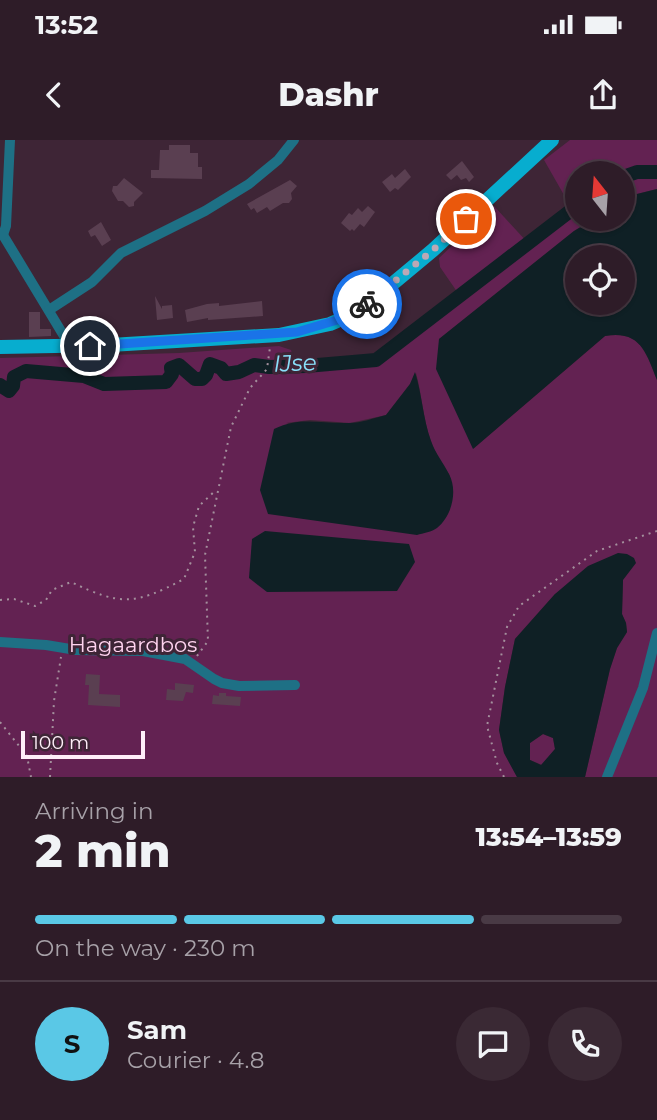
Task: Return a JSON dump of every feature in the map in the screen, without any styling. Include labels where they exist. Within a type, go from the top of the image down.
[{"type":"main road","points":[[0,346],[70,346],[279,335],[315,328],[344,318],[373,300],[433,250],[552,140]]},
{"type":"street","points":[[10,140],[6,226],[2,235],[70,346]]},
{"type":"street","points":[[49,310],[92,282],[121,253],[205,211],[249,184],[278,160],[294,140]]},
{"type":"street","points":[[607,777],[643,688],[657,633]]},
{"type":"street","points":[[0,642],[46,645],[62,649],[143,651],[192,662],[222,683],[295,685]]},
{"type":"path","points":[[192,662],[208,641],[205,555],[230,426],[250,388],[267,369],[271,343]]},
{"type":"path","points":[[0,600],[14,599],[35,606],[46,600],[52,590],[71,582],[99,596],[127,601],[161,591],[184,579],[195,552],[193,527],[198,506],[217,489]]},
{"type":"path","points":[[504,777],[487,726],[507,627],[519,606],[597,551],[657,531]]},
{"type":"path","points":[[50,777],[54,701],[62,649]]},
{"type":"path","points":[[0,722],[27,756],[31,777]]},
{"type":"green space","name":"Hagaardbos","points":[[570,140],[657,140],[657,189],[635,194],[635,161],[565,161],[565,197],[544,160]]},
{"type":"green space","name":"Hagaardbos","points":[[494,206],[528,243],[565,214],[565,231],[574,231],[439,339],[474,448],[605,336],[627,337],[634,340],[645,353],[657,380],[657,777],[585,777],[610,669],[617,648],[627,632],[622,614],[623,580],[555,594],[515,639],[499,730],[504,753],[517,777],[0,777],[0,358],[179,353],[279,346],[291,350],[295,366],[376,360],[460,296],[440,267],[439,258]],"holes":[[[416,373],[431,441],[450,476],[286,423],[310,420],[350,423],[386,415]]]},
{"type":"green space","points":[[543,734],[553,738],[555,749],[542,765],[530,760],[530,743]]},
{"type":"shaded area","points":[[657,189],[657,380],[645,353],[634,340],[617,335],[605,336],[473,449],[436,369],[439,339],[574,231],[635,231],[635,194]]},
{"type":"shaded area","points":[[415,372],[431,441],[449,474],[453,488],[450,510],[437,528],[417,535],[268,514],[260,490],[274,429],[293,423],[354,423],[386,415],[410,384]]},
{"type":"shaded area","points":[[265,531],[409,544],[415,562],[397,591],[267,592],[249,578],[252,539]]},
{"type":"shaded area","points":[[618,553],[627,554],[634,558],[636,563],[623,580],[622,614],[627,632],[617,648],[610,669],[585,777],[517,777],[504,753],[499,730],[515,639],[555,594],[588,566]],"holes":[[[543,734],[553,738],[555,749],[541,765],[530,760],[530,743]]]},
{"type":"building","points":[[169,145],[190,145],[190,153],[198,153],[198,167],[202,167],[202,179],[151,178],[151,170],[159,170],[160,150],[169,150]]},
{"type":"building","points":[[462,161],[474,177],[469,182],[466,178],[461,180],[457,175],[451,180],[446,175]]},
{"type":"building","points":[[405,169],[411,177],[398,190],[395,188],[390,192],[382,182],[392,174],[395,178]]},
{"type":"building","points":[[124,178],[143,193],[134,202],[134,206],[129,207],[123,201],[118,201],[112,191],[113,186],[117,186]]},
{"type":"building","points":[[290,180],[297,186],[291,193],[292,199],[289,203],[283,203],[270,211],[267,207],[257,213],[247,204]]},
{"type":"building","points":[[368,206],[375,212],[364,227],[360,224],[354,231],[350,231],[341,223],[349,213],[352,215],[358,208],[362,212]]},
{"type":"building","points":[[101,222],[111,240],[102,246],[95,235],[91,237],[88,231]]},
{"type":"building","points":[[155,296],[162,309],[162,306],[172,305],[173,318],[157,320]]},
{"type":"building","points":[[262,301],[263,316],[208,318],[187,322],[185,310],[207,304],[219,303],[219,306]]},
{"type":"building","points":[[29,312],[40,312],[40,329],[51,329],[51,336],[29,337]]},
{"type":"building","points":[[86,674],[100,675],[99,694],[120,695],[120,707],[88,705],[89,685],[85,685]]},
{"type":"building","points":[[175,683],[194,685],[193,693],[186,692],[183,701],[166,700],[167,689],[175,690]]},
{"type":"building","points":[[219,693],[241,697],[240,706],[212,704],[213,695],[219,696]]},
{"type":"waterway","name":"IJse","points":[[635,173],[657,172]]},
{"type":"waterway","name":"IJse","points":[[0,385],[9,391],[14,377],[26,371],[84,376],[104,384],[166,382],[172,374],[171,368],[179,365],[195,379],[202,379],[210,364],[221,368],[226,374],[254,365],[306,366],[376,360],[565,215]]},
{"type":"way so far","points":[[367,304],[466,219]]},
{"type":"route","points":[[90,346],[279,335],[330,324],[367,304]]}]
